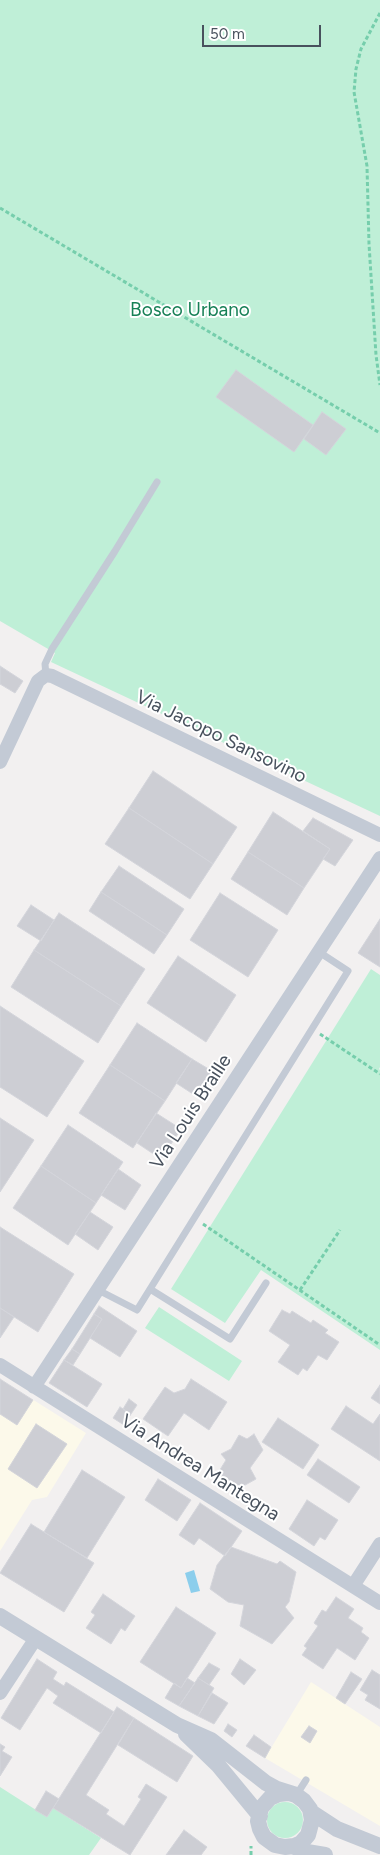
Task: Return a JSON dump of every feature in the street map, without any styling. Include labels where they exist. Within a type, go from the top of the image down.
[{"type":"street","points":[[0,762],[38,681],[46,676]]},
{"type":"street","name":"Via Jacopo Sansovino","points":[[46,676],[52,676],[380,835]]},
{"type":"street","name":"Via Louis Braille","points":[[34,1387],[380,858]]},
{"type":"street","name":"Via Andrea Mantegna","points":[[0,1366],[380,1603]]},
{"type":"street","points":[[353,1586],[380,1544]]},
{"type":"street","points":[[0,1616],[177,1725],[211,1740],[266,1782],[304,1801],[310,1812],[312,1825],[308,1835],[301,1843],[284,1849]]},
{"type":"street","points":[[0,1693],[36,1638]]},
{"type":"street","points":[[177,1725],[218,1765],[260,1816]]},
{"type":"street","points":[[292,1794],[279,1794],[270,1798],[261,1808],[260,1846],[275,1846],[325,1855]]},
{"type":"street","points":[[310,1812],[337,1829],[380,1846]]},
{"type":"lane","points":[[46,676],[46,664],[52,649],[115,552],[157,482]]},
{"type":"lane","points":[[98,1290],[137,1310],[348,971],[318,952]]},
{"type":"lane","points":[[150,1289],[230,1339],[266,1283]]},
{"type":"lane","points":[[292,1794],[306,1780]]},
{"type":"path","points":[[380,13],[360,49],[354,92],[367,166],[368,244],[380,385]]},
{"type":"path","points":[[0,208],[380,433]]},
{"type":"path","points":[[312,1029],[380,1074]]},
{"type":"path","points":[[194,1218],[380,1346]]},
{"type":"path","points":[[300,1290],[340,1230]]},
{"type":"path","points":[[251,1855],[260,1846]]},
{"type":"shaded area","points":[[0,1379],[86,1433],[47,1497],[32,1500],[0,1551]]},
{"type":"shaded area","points":[[311,1682],[380,1727],[380,1826],[265,1758]]},
{"type":"green space","name":"Bosco Urbano","points":[[0,0],[380,0],[380,816],[51,662],[55,653],[0,621]]},
{"type":"green space","points":[[371,969],[380,975],[380,1350],[261,1270],[225,1323],[171,1289]]},
{"type":"green space","points":[[159,1307],[242,1361],[229,1381],[145,1328]]},
{"type":"green space","points":[[0,1787],[47,1817],[53,1808],[101,1838],[89,1855],[0,1855]]},
{"type":"green space","points":[[285,1802],[292,1803],[298,1807],[302,1813],[302,1827],[298,1833],[292,1837],[285,1838],[278,1837],[272,1833],[268,1827],[267,1820],[268,1813],[272,1807],[278,1803]]},
{"type":"water","points":[[194,1570],[200,1591],[191,1593],[185,1573]]},
{"type":"building","points":[[236,370],[313,425],[294,452],[216,397]]},
{"type":"building","points":[[322,412],[346,429],[326,455],[304,439]]},
{"type":"building","points":[[0,666],[23,681],[15,693],[0,684]]},
{"type":"building","points":[[153,771],[237,827],[213,864],[129,808]]},
{"type":"building","points":[[129,808],[213,864],[190,899],[105,844]]},
{"type":"building","points":[[273,812],[330,849],[304,888],[248,852]]},
{"type":"building","points":[[313,818],[353,840],[335,866],[323,859],[330,849],[303,831]]},
{"type":"building","points":[[248,852],[304,888],[287,915],[231,879]]},
{"type":"building","points":[[119,866],[184,909],[167,935],[101,892]]},
{"type":"building","points":[[101,892],[167,935],[154,954],[89,911]]},
{"type":"building","points":[[220,893],[278,930],[248,977],[190,940]]},
{"type":"building","points":[[31,905],[54,920],[41,941],[17,926]]},
{"type":"building","points":[[59,913],[145,969],[121,1006],[34,950]]},
{"type":"building","points":[[380,919],[380,967],[358,953]]},
{"type":"building","points":[[34,950],[121,1006],[98,1043],[11,987]]},
{"type":"building","points":[[178,956],[236,995],[206,1042],[147,1003]]},
{"type":"building","points":[[0,1006],[84,1061],[47,1117],[0,1087]]},
{"type":"building","points":[[137,1023],[192,1059],[165,1101],[110,1065]]},
{"type":"building","points":[[192,1059],[212,1071],[196,1096],[176,1083]]},
{"type":"building","points":[[110,1065],[165,1101],[133,1148],[79,1113]]},
{"type":"building","points":[[156,1113],[181,1129],[161,1159],[137,1143]]},
{"type":"building","points":[[0,1118],[34,1140],[0,1192]]},
{"type":"building","points":[[68,1125],[123,1162],[96,1203],[41,1166]]},
{"type":"building","points":[[41,1166],[96,1203],[68,1245],[13,1208]]},
{"type":"building","points":[[118,1169],[141,1185],[125,1210],[101,1195]]},
{"type":"building","points":[[90,1212],[113,1227],[98,1250],[75,1234]]},
{"type":"building","points":[[0,1227],[74,1274],[38,1332],[0,1308]]},
{"type":"building","points":[[99,1306],[137,1331],[120,1357],[90,1338],[102,1319],[94,1314]]},
{"type":"building","points":[[0,1308],[14,1317],[0,1338]]},
{"type":"building","points":[[282,1310],[290,1314],[292,1311],[311,1323],[313,1320],[328,1330],[325,1333],[339,1342],[327,1360],[318,1355],[307,1371],[303,1368],[298,1375],[278,1362],[290,1345],[269,1331]]},
{"type":"building","points":[[94,1314],[102,1319],[80,1354],[72,1349]]},
{"type":"building","points":[[72,1349],[80,1354],[73,1365],[64,1360]]},
{"type":"building","points":[[64,1360],[102,1384],[87,1407],[49,1383]]},
{"type":"building","points":[[0,1379],[33,1400],[17,1425],[0,1414]]},
{"type":"building","points":[[191,1379],[227,1402],[209,1430],[184,1413],[168,1436],[143,1419],[165,1387],[174,1393],[185,1389]]},
{"type":"building","points":[[380,1385],[380,1404],[371,1398]]},
{"type":"building","points":[[129,1399],[137,1405],[131,1414],[123,1409]]},
{"type":"building","points":[[346,1406],[373,1424],[380,1414],[380,1461],[331,1429]]},
{"type":"building","points":[[120,1407],[131,1414],[124,1425],[113,1418]]},
{"type":"building","points":[[278,1418],[319,1445],[303,1469],[262,1442]]},
{"type":"building","points":[[36,1424],[67,1444],[37,1488],[8,1469]]},
{"type":"building","points":[[254,1434],[263,1450],[250,1468],[256,1479],[238,1489],[224,1481],[218,1473],[226,1460],[221,1454],[231,1449],[239,1435],[247,1439]]},
{"type":"building","points":[[318,1459],[360,1487],[349,1503],[307,1475]]},
{"type":"building","points":[[82,1470],[125,1497],[87,1558],[44,1532]]},
{"type":"building","points":[[158,1479],[191,1500],[177,1521],[145,1500]]},
{"type":"building","points":[[307,1500],[338,1520],[325,1540],[320,1537],[314,1546],[289,1529]]},
{"type":"building","points":[[200,1503],[242,1531],[225,1556],[199,1538],[194,1545],[179,1535]]},
{"type":"building","points":[[31,1524],[94,1563],[64,1612],[0,1573]]},
{"type":"building","points":[[231,1547],[277,1564],[280,1561],[296,1572],[289,1602],[285,1607],[294,1618],[272,1644],[240,1626],[244,1605],[228,1602],[210,1589],[217,1565]]},
{"type":"building","points":[[103,1594],[135,1616],[125,1631],[121,1628],[111,1644],[86,1628],[95,1615],[91,1612]]},
{"type":"building","points":[[336,1597],[354,1609],[348,1618],[363,1628],[361,1632],[369,1638],[355,1660],[337,1648],[323,1669],[302,1655],[307,1648],[304,1646],[318,1626],[314,1623],[322,1610],[326,1612]]},
{"type":"building","points":[[176,1607],[216,1633],[181,1688],[140,1662]]},
{"type":"building","points":[[37,1659],[57,1672],[53,1679],[64,1686],[66,1682],[114,1712],[101,1733],[53,1703],[58,1696],[47,1688],[20,1730],[1,1718]]},
{"type":"building","points":[[240,1659],[256,1670],[244,1685],[231,1674]]},
{"type":"building","points":[[209,1663],[220,1669],[209,1685],[198,1678]]},
{"type":"building","points":[[372,1670],[380,1675],[380,1709],[365,1700],[368,1695],[360,1690]]},
{"type":"building","points":[[351,1672],[362,1679],[345,1704],[336,1698]]},
{"type":"building","points":[[187,1678],[195,1683],[179,1706],[165,1698],[174,1683],[181,1688]]},
{"type":"building","points":[[198,1678],[214,1688],[198,1716],[179,1706]]},
{"type":"building","points":[[212,1693],[228,1703],[214,1724],[198,1716]]},
{"type":"building","points":[[117,1707],[134,1718],[86,1795],[109,1810],[106,1814],[124,1826],[141,1799],[138,1797],[146,1784],[167,1797],[130,1855],[53,1808]]},
{"type":"building","points":[[134,1718],[193,1756],[177,1782],[118,1745]]},
{"type":"building","points":[[228,1724],[237,1730],[232,1737],[224,1731]]},
{"type":"building","points":[[309,1726],[317,1731],[310,1743],[301,1737]]},
{"type":"building","points":[[254,1735],[271,1747],[265,1758],[246,1746]]},
{"type":"building","points":[[0,1744],[5,1747],[2,1751],[12,1757],[0,1776]]},
{"type":"building","points":[[46,1791],[59,1799],[47,1817],[35,1810]]},
{"type":"building","points":[[184,1830],[207,1847],[201,1855],[166,1855]]}]
